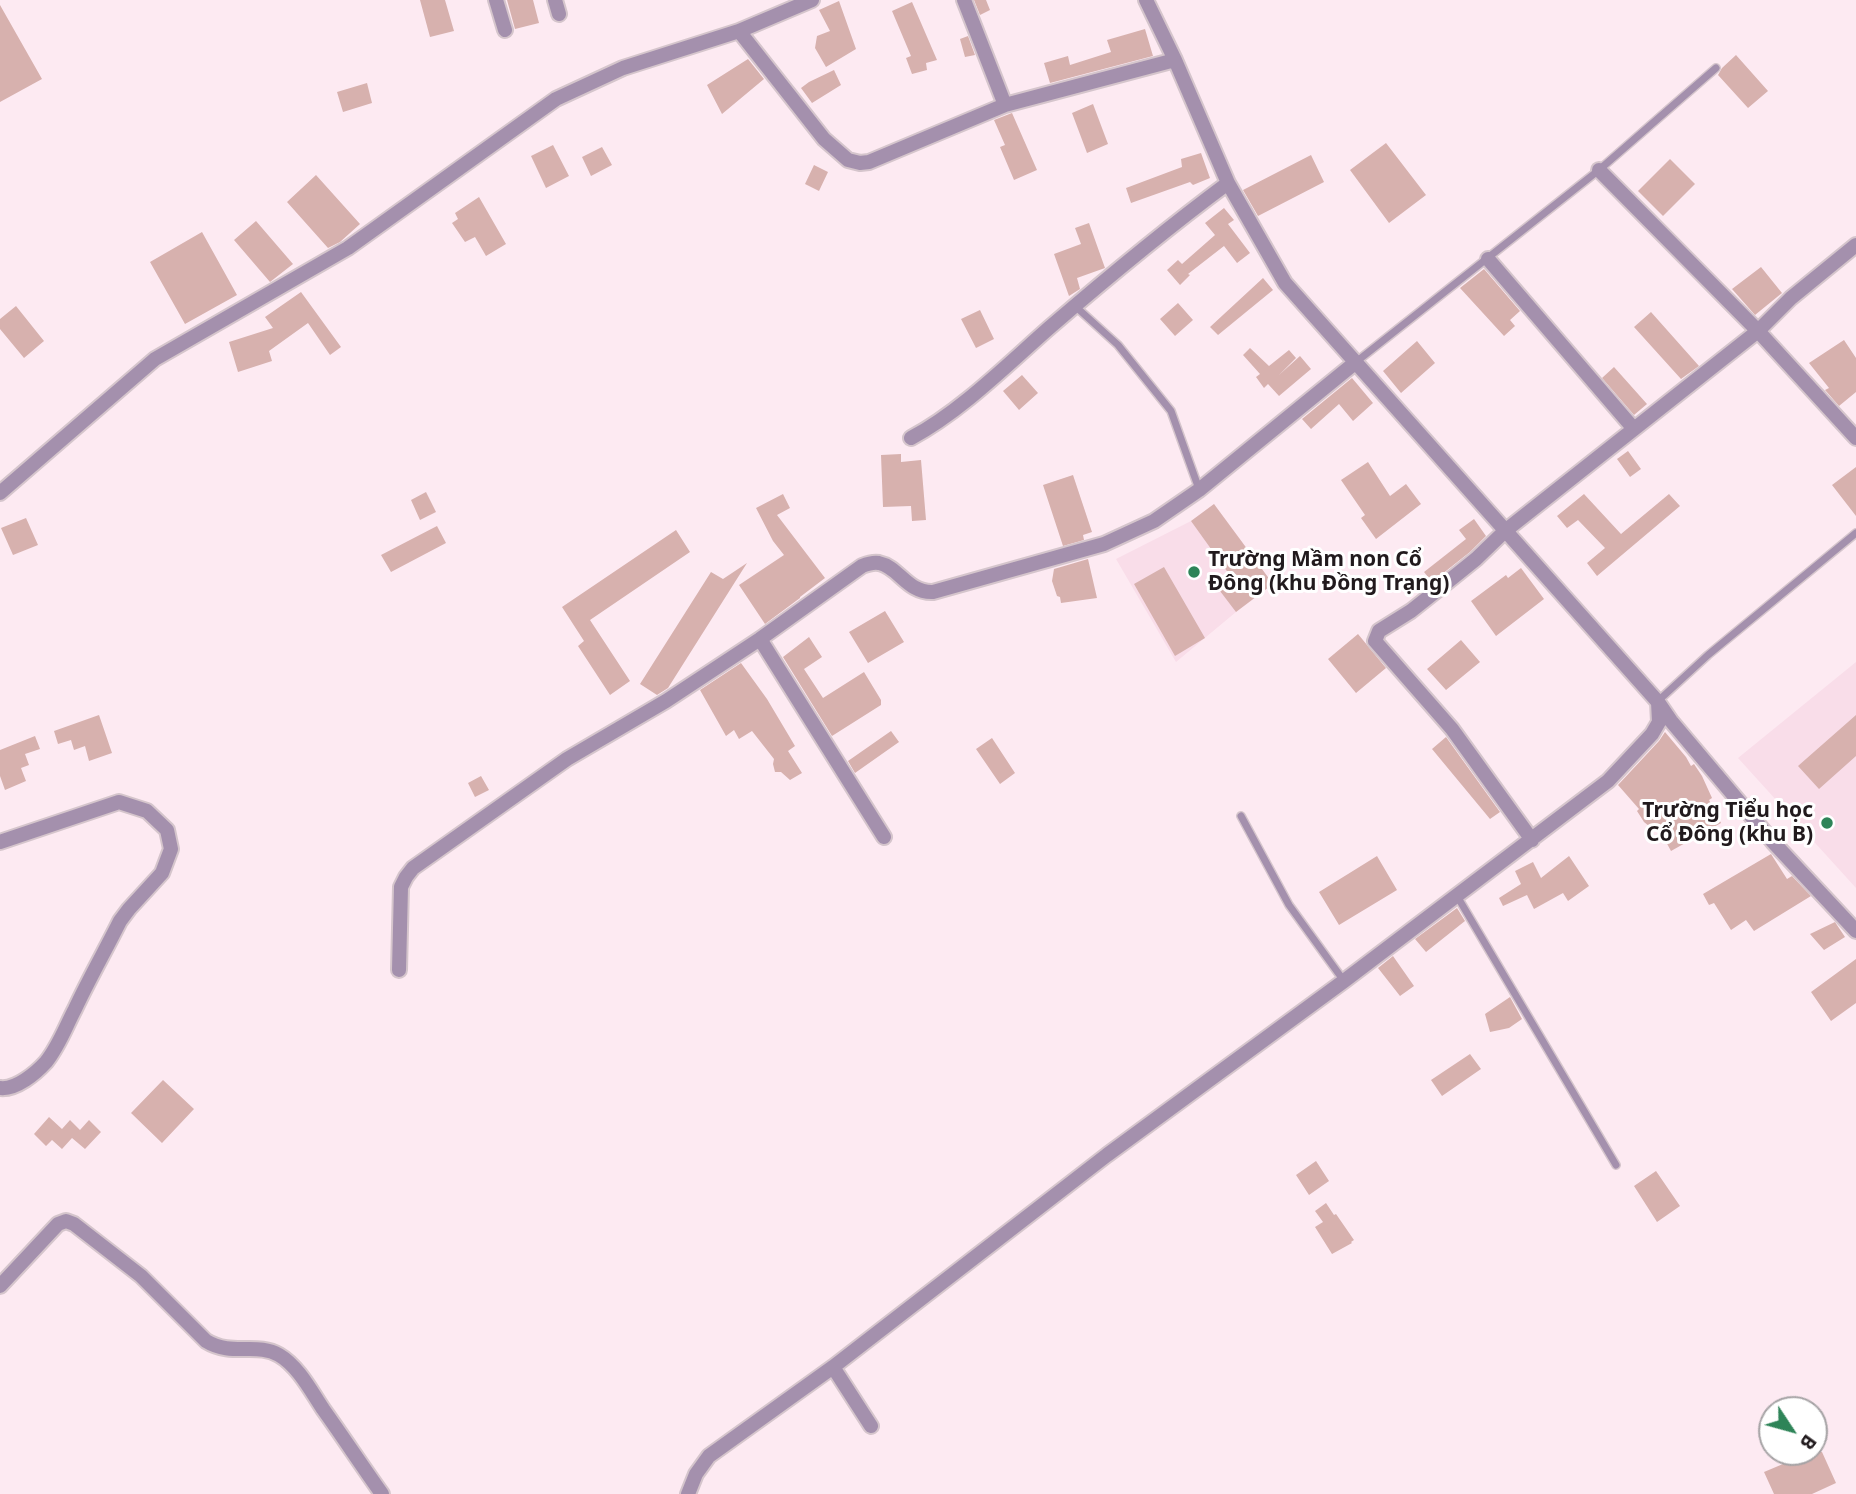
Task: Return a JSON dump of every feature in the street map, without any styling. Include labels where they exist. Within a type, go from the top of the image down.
[{"type":"street","points":[[496,0],[505,30]]},
{"type":"street","points":[[0,493],[155,359],[348,248],[556,99],[623,68],[739,31],[812,0]]},
{"type":"street","points":[[964,0],[1005,105]]},
{"type":"street","points":[[1146,0],[1227,183],[1285,283],[1658,702],[1773,842],[1856,931]]},
{"type":"street","points":[[739,31],[824,139],[853,162],[869,162],[1005,105],[1174,60]]},
{"type":"street","points":[[1599,170],[1758,331],[1856,438]]},
{"type":"street","points":[[911,438],[945,416],[1227,183]]},
{"type":"street","points":[[1532,840],[1452,729],[1376,641],[1379,631],[1411,611],[1476,559],[1505,531],[1758,331],[1799,292],[1856,245]]},
{"type":"street","points":[[1488,259],[1634,429]]},
{"type":"street","points":[[399,970],[401,887],[413,868],[567,759],[666,701],[760,639],[862,566],[872,563],[885,565],[916,589],[925,592],[945,590],[1104,544],[1154,521],[1199,490],[1356,362]]},
{"type":"street","points":[[760,639],[884,837]]},
{"type":"street","points":[[688,1494],[696,1474],[709,1456],[833,1367],[1107,1155],[1344,981],[1608,781],[1652,734],[1659,722],[1658,702]]},
{"type":"street","points":[[0,842],[120,802],[147,811],[167,830],[171,849],[162,873],[120,921],[61,1038],[46,1062],[30,1077],[6,1089],[0,1088]]},
{"type":"street","points":[[0,1286],[58,1224],[66,1221],[74,1224],[141,1276],[213,1346],[226,1350],[271,1351],[286,1360],[309,1387],[382,1494]]},
{"type":"street","points":[[833,1367],[871,1426]]},
{"type":"lane","points":[[1356,362],[1599,170],[1716,68]]},
{"type":"lane","points":[[1075,306],[1118,345],[1171,411],[1199,490]]},
{"type":"lane","points":[[1658,702],[1708,655],[1856,533]]},
{"type":"lane","points":[[1241,816],[1289,905],[1344,981]]},
{"type":"lane","points":[[1456,896],[1616,1165]]},
{"type":"shaded area","name":"Trường Mầm non Cổ Đông (khu Đồng Trạng)","points":[[1214,504],[1273,584],[1176,662],[1116,559],[1191,521]]},
{"type":"shaded area","name":"Trường Tiểu học Cổ Đông (khu B)","points":[[1856,662],[1856,888],[1738,758]]},
{"type":"building","points":[[420,0],[445,0],[454,31],[430,37]]},
{"type":"building","points":[[507,0],[533,0],[539,23],[515,29]]},
{"type":"building","points":[[974,0],[986,0],[990,10],[980,15]]},
{"type":"building","points":[[839,1],[856,49],[826,67],[815,48],[817,36],[830,31],[819,10]]},
{"type":"building","points":[[912,2],[937,60],[926,63],[927,70],[912,74],[906,58],[911,56],[892,11]]},
{"type":"building","points":[[0,5],[42,79],[0,102]]},
{"type":"building","points":[[1145,29],[1153,56],[1050,83],[1044,63],[1068,56],[1070,65],[1111,52],[1107,40]]},
{"type":"building","points":[[968,36],[975,55],[965,57],[960,39]]},
{"type":"building","points":[[1736,55],[1768,91],[1748,108],[1718,75]]},
{"type":"building","points":[[748,59],[764,79],[722,114],[707,85]]},
{"type":"building","points":[[834,70],[841,85],[812,103],[801,88]]},
{"type":"building","points":[[367,83],[372,103],[343,112],[337,92]]},
{"type":"building","points":[[1093,104],[1108,144],[1087,153],[1072,113]]},
{"type":"building","points":[[1012,113],[1037,170],[1014,180],[1000,147],[1005,145],[994,120]]},
{"type":"building","points":[[1386,143],[1426,195],[1389,223],[1350,170]]},
{"type":"building","points":[[553,145],[569,176],[546,188],[531,156]]},
{"type":"building","points":[[602,147],[612,165],[591,176],[582,157]]},
{"type":"building","points":[[1201,153],[1210,178],[1193,185],[1190,182],[1131,203],[1126,188],[1182,167],[1181,159]]},
{"type":"building","points":[[1311,155],[1324,182],[1258,216],[1243,190]]},
{"type":"building","points":[[1670,159],[1695,184],[1663,216],[1638,191]]},
{"type":"building","points":[[814,165],[828,172],[819,191],[805,184]]},
{"type":"building","points":[[316,175],[360,224],[340,242],[328,248],[287,202]]},
{"type":"building","points":[[479,197],[506,244],[486,256],[475,237],[465,242],[452,223],[458,219],[455,213]]},
{"type":"building","points":[[1224,208],[1234,220],[1228,224],[1250,253],[1237,263],[1224,246],[1188,274],[1190,275],[1180,285],[1167,270],[1178,260],[1182,264],[1215,235],[1205,223]]},
{"type":"building","points":[[256,221],[293,264],[270,282],[234,240]]},
{"type":"building","points":[[1089,223],[1105,268],[1077,278],[1080,289],[1069,296],[1054,254],[1081,244],[1075,228]]},
{"type":"building","points":[[202,232],[237,295],[185,324],[150,262]]},
{"type":"building","points":[[1761,267],[1782,293],[1755,315],[1732,289]]},
{"type":"building","points":[[1484,269],[1520,311],[1510,320],[1515,326],[1504,336],[1460,288]]},
{"type":"building","points":[[1263,278],[1273,290],[1218,335],[1210,327]]},
{"type":"building","points":[[301,292],[341,347],[330,355],[308,323],[269,351],[272,361],[238,372],[229,342],[273,328],[265,317]]},
{"type":"building","points":[[1178,303],[1193,320],[1175,336],[1160,319]]},
{"type":"building","points":[[16,306],[44,341],[24,358],[0,329],[0,319]]},
{"type":"building","points":[[980,310],[994,339],[976,348],[961,319]]},
{"type":"building","points":[[1651,312],[1699,366],[1681,379],[1634,327]]},
{"type":"building","points":[[1844,340],[1856,358],[1856,392],[1839,406],[1825,390],[1829,388],[1809,363]]},
{"type":"building","points":[[1417,341],[1435,363],[1401,393],[1383,371]]},
{"type":"building","points":[[1250,348],[1269,366],[1289,350],[1296,358],[1279,375],[1300,356],[1311,369],[1279,396],[1268,384],[1264,388],[1256,377],[1260,374],[1243,355]]},
{"type":"building","points":[[1614,367],[1647,404],[1634,415],[1602,378]]},
{"type":"building","points":[[1022,375],[1038,393],[1019,410],[1003,391]]},
{"type":"building","points":[[1352,378],[1373,403],[1353,421],[1339,404],[1311,429],[1302,419]]},
{"type":"building","points":[[1628,451],[1641,469],[1630,477],[1617,459]]},
{"type":"building","points":[[901,454],[901,462],[921,460],[926,520],[912,521],[911,506],[883,507],[881,455]]},
{"type":"building","points":[[1368,462],[1390,496],[1406,484],[1421,504],[1376,539],[1361,518],[1365,515],[1341,480]]},
{"type":"building","points":[[1856,467],[1856,516],[1832,485]]},
{"type":"building","points":[[1073,475],[1092,532],[1083,535],[1084,540],[1063,546],[1043,485]]},
{"type":"building","points":[[426,492],[436,512],[420,520],[411,500]]},
{"type":"building","points":[[783,494],[790,508],[777,515],[825,578],[765,624],[739,585],[784,555],[773,541],[756,508]]},
{"type":"building","points":[[1584,494],[1621,534],[1669,494],[1680,506],[1597,576],[1587,563],[1605,548],[1578,520],[1567,528],[1557,516]]},
{"type":"building","points":[[1214,504],[1273,584],[1236,612],[1220,591],[1234,581],[1191,521]]},
{"type":"building","points":[[26,518],[38,545],[13,555],[1,528]]},
{"type":"building","points":[[1474,519],[1486,536],[1432,582],[1424,572],[1466,539],[1459,530]]},
{"type":"building","points":[[437,526],[446,543],[391,572],[381,555]]},
{"type":"building","points":[[676,530],[690,552],[590,620],[630,681],[610,695],[578,646],[584,641],[562,607]]},
{"type":"building","points":[[1088,559],[1097,598],[1061,603],[1052,581],[1054,569]]},
{"type":"building","points":[[747,563],[668,688],[657,695],[640,684],[711,572],[723,579]]},
{"type":"building","points":[[1164,567],[1205,638],[1175,656],[1134,584]]},
{"type":"building","points":[[1521,568],[1544,599],[1496,636],[1471,601],[1506,575],[1508,578]]},
{"type":"building","points":[[885,611],[904,642],[868,663],[849,632]]},
{"type":"building","points":[[1358,634],[1386,668],[1356,693],[1328,659]]},
{"type":"building","points":[[809,637],[822,657],[804,669],[823,698],[864,672],[881,700],[881,705],[832,736],[783,657]]},
{"type":"building","points":[[1461,640],[1480,662],[1446,690],[1427,669]]},
{"type":"building","points":[[741,663],[767,699],[795,746],[788,751],[802,773],[790,780],[781,772],[775,772],[774,759],[752,731],[739,739],[734,730],[726,736],[700,690]]},
{"type":"building","points":[[99,715],[112,753],[89,761],[85,746],[74,750],[71,740],[58,744],[54,731]]},
{"type":"building","points":[[1856,715],[1856,756],[1819,789],[1798,766]]},
{"type":"building","points":[[891,731],[899,742],[855,773],[848,761]]},
{"type":"building","points":[[1665,732],[1702,776],[1712,798],[1709,800],[1721,823],[1671,851],[1659,829],[1655,831],[1644,822],[1637,811],[1639,809],[1618,785]]},
{"type":"building","points":[[35,736],[40,749],[25,754],[29,765],[21,768],[26,781],[5,790],[0,776],[0,750]]},
{"type":"building","points":[[1446,737],[1500,812],[1490,819],[1432,749]]},
{"type":"building","points":[[992,738],[1015,773],[1000,784],[976,749]]},
{"type":"building","points":[[481,776],[489,790],[475,797],[468,783]]},
{"type":"building","points":[[1771,854],[1787,879],[1792,876],[1811,896],[1754,931],[1746,920],[1731,930],[1714,903],[1709,905],[1703,894]]},
{"type":"building","points":[[1377,856],[1397,890],[1339,925],[1319,892]]},
{"type":"building","points":[[1569,856],[1589,886],[1568,901],[1563,893],[1534,909],[1527,895],[1503,906],[1499,898],[1521,884],[1515,871],[1533,862],[1541,878]]},
{"type":"building","points":[[1457,908],[1465,921],[1426,952],[1415,939]]},
{"type":"building","points":[[1835,922],[1845,937],[1824,950],[1810,934]]},
{"type":"building","points":[[1393,956],[1414,986],[1400,996],[1378,968]]},
{"type":"building","points":[[1856,959],[1856,1003],[1831,1021],[1811,992]]},
{"type":"building","points":[[1510,997],[1522,1019],[1509,1028],[1490,1032],[1485,1014]]},
{"type":"building","points":[[1470,1054],[1481,1069],[1442,1096],[1431,1080]]},
{"type":"building","points":[[163,1080],[194,1109],[162,1143],[131,1113]]},
{"type":"building","points":[[49,1117],[62,1129],[70,1120],[80,1130],[89,1120],[101,1132],[85,1149],[72,1138],[62,1149],[52,1140],[46,1146],[34,1134]]},
{"type":"building","points":[[1316,1161],[1329,1181],[1309,1195],[1296,1175]]},
{"type":"building","points":[[1656,1171],[1680,1206],[1657,1222],[1634,1186]]},
{"type":"building","points":[[1326,1203],[1354,1240],[1332,1254],[1315,1227],[1323,1222],[1315,1211]]},
{"type":"building","points":[[1828,1465],[1836,1483],[1812,1494],[1774,1494],[1764,1472],[1778,1466]]},
{"type":"place","name":"Trường Mầm non Cổ Đông (khu Đồng Trạng)","points":[[1194,572]]},
{"type":"place","name":"Trường Tiểu học Cổ Đông (khu B)","points":[[1827,823]]}]
